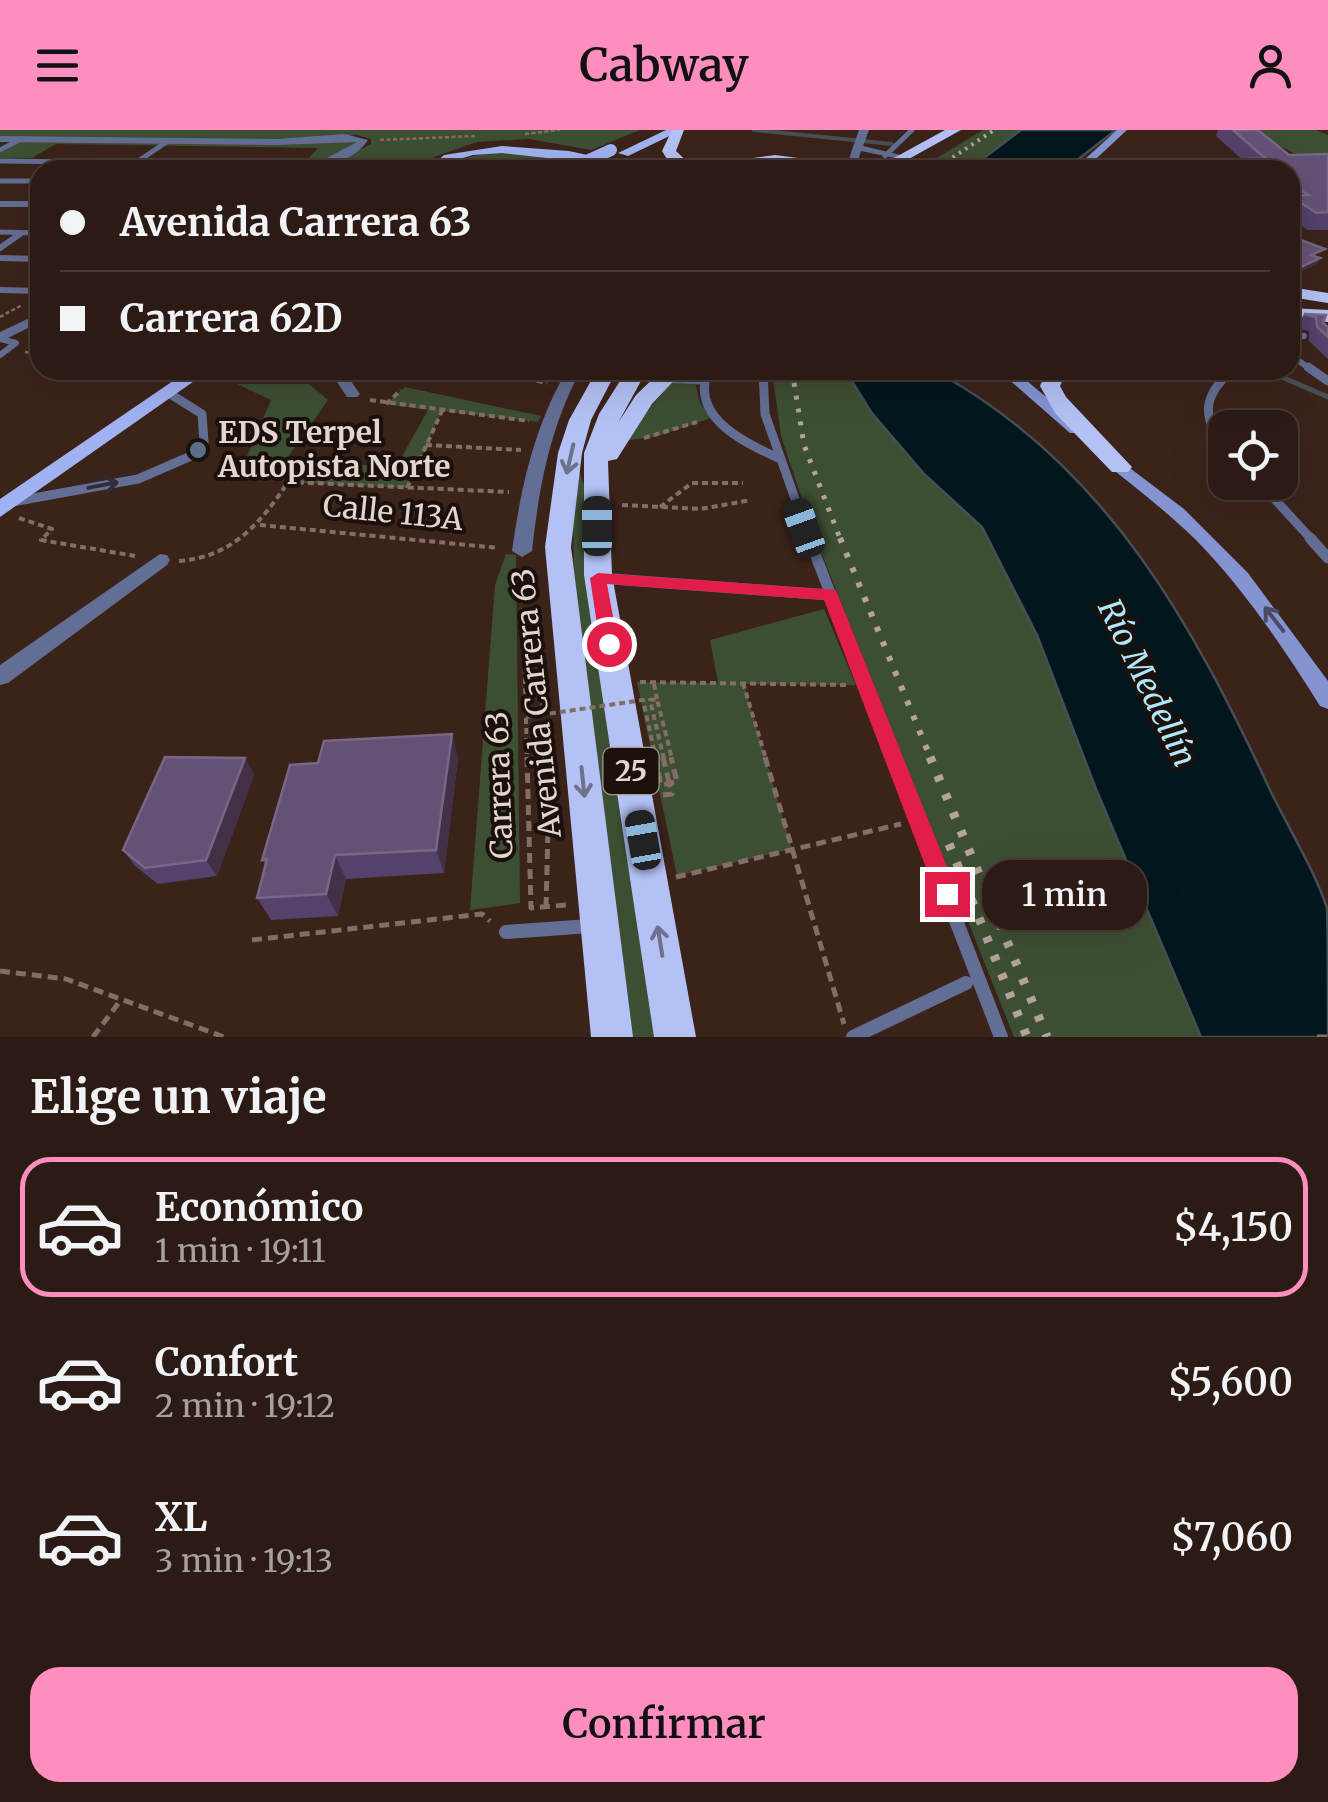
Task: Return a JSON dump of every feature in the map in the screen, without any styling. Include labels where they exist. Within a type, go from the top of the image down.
[{"type":"highway","points":[[675,160],[669,151],[677,130]]},
{"type":"highway","points":[[913,160],[962,132]]},
{"type":"highway","points":[[1300,294],[1328,298]]},
{"type":"highway","points":[[1300,309],[1325,317]]},
{"type":"highway","points":[[1300,315],[1325,317]]},
{"type":"highway","name":"Avenida Carrera 63","points":[[612,1037],[587,914],[558,547],[570,454],[580,420],[618,380]]},
{"type":"highway","name":"Avenida Carrera 63","points":[[622,380],[600,434],[594,464],[598,578],[675,1037]]},
{"type":"highway","name":"Avenida Carrera 63","points":[[597,504],[603,472],[615,442],[663,380]]},
{"type":"highway","points":[[1053,380],[1050,386],[1057,402],[1108,447],[1120,466]]},
{"type":"main road","points":[[604,160],[659,130]]},
{"type":"main road","points":[[594,160],[677,130]]},
{"type":"main road","points":[[1089,160],[1122,130]]},
{"type":"main road","points":[[438,160],[451,152],[488,143],[517,142],[559,147],[610,160]]},
{"type":"main road","points":[[454,160],[471,152],[512,147],[587,160]]},
{"type":"main road","points":[[5,504],[163,380]]},
{"type":"main road","points":[[5,504],[167,392],[193,380]]},
{"type":"main road","points":[[1017,380],[1178,513],[1229,564],[1293,643],[1328,700]]},
{"type":"street","points":[[0,139],[289,142],[346,137],[363,142]]},
{"type":"street","points":[[862,139],[896,160]]},
{"type":"street","points":[[329,160],[363,142]]},
{"type":"street","points":[[0,204],[30,204]]},
{"type":"street","points":[[0,339],[30,322]]},
{"type":"street","points":[[343,380],[352,394]]},
{"type":"street","points":[[522,550],[538,451],[568,380]]},
{"type":"street","points":[[0,677],[160,560]]},
{"type":"lane","points":[[885,156],[912,130]]},
{"type":"lane","points":[[0,150],[19,140]]},
{"type":"lane","points":[[139,160],[168,141]]},
{"type":"lane","points":[[0,161],[30,161]]},
{"type":"lane","points":[[0,181],[30,181]]},
{"type":"lane","points":[[0,232],[30,232]]},
{"type":"lane","points":[[0,248],[22,232]]},
{"type":"lane","points":[[0,258],[30,259]]},
{"type":"lane","points":[[0,290],[30,291]]},
{"type":"lane","points":[[0,339],[16,343],[0,355]]},
{"type":"lane","points":[[1300,363],[1328,381]]},
{"type":"lane","points":[[701,380],[701,391],[715,416],[746,444],[778,458]]},
{"type":"lane","points":[[764,380],[766,414],[778,458],[1001,1037]]},
{"type":"lane","points":[[1208,426],[1208,398],[1223,380]]},
{"type":"lane","points":[[167,392],[202,414],[204,442]]},
{"type":"lane","points":[[5,504],[138,479],[191,456]]},
{"type":"lane","points":[[1275,500],[1328,558]]},
{"type":"lane","points":[[598,578],[830,594]]},
{"type":"lane","points":[[506,932],[587,914]]},
{"type":"lane","points":[[850,1037],[966,982]]},
{"type":"path","points":[[516,135],[560,130]]},
{"type":"path","points":[[363,142],[477,136]]},
{"type":"path","points":[[536,380],[564,386]]},
{"type":"path","points":[[352,394],[386,404],[547,424]]},
{"type":"path","points":[[407,488],[442,411]]},
{"type":"path","points":[[615,442],[656,436],[715,416]]},
{"type":"path","points":[[426,445],[538,451]]},
{"type":"path","points":[[5,504],[52,529],[40,540],[160,560],[207,562],[260,525],[288,482],[529,493]]},
{"type":"path","points":[[660,507],[692,483],[743,483]]},
{"type":"path","points":[[597,504],[701,509],[751,500]]},
{"type":"path","name":"Calle 113A","points":[[260,525],[522,550]]},
{"type":"path","name":"Carrera 63","points":[[522,550],[532,908]]},
{"type":"path","points":[[631,682],[867,686]]},
{"type":"path","points":[[526,717],[643,700],[661,785],[677,782],[653,682]]},
{"type":"path","points":[[744,684],[850,1037]]},
{"type":"path","points":[[657,699],[650,700],[672,794]]},
{"type":"path","points":[[546,906],[549,792],[563,792]]},
{"type":"path","points":[[667,879],[918,820]]},
{"type":"path","points":[[532,908],[546,906],[587,914]]},
{"type":"path","points":[[252,940],[482,914],[506,932]]},
{"type":"path","points":[[0,971],[66,979],[224,1037]]},
{"type":"path","points":[[93,1037],[120,1000]]},
{"type":"path","points":[[1316,1037],[1328,1037]]},
{"type":"green space","points":[[0,130],[640,130],[591,150],[529,139],[477,142],[432,160],[338,160],[371,144],[371,139],[357,135],[272,139],[0,138]]},
{"type":"green space","points":[[983,130],[1021,130],[981,160],[934,160]]},
{"type":"green space","points":[[1248,130],[1316,130],[1328,135],[1328,159],[1308,160]]},
{"type":"green space","points":[[347,139],[359,143],[323,160],[307,160],[318,148],[56,144],[32,158],[0,158],[0,153],[22,141]]},
{"type":"green space","points":[[503,150],[570,158],[465,160]]},
{"type":"green space","points":[[773,380],[851,380],[871,412],[924,474],[982,527],[1037,635],[1096,789],[1201,1037],[1014,1037],[812,529],[781,436]]},
{"type":"green space","points":[[672,382],[695,383],[700,403],[711,418],[655,437],[629,440],[641,419]]},
{"type":"green space","points":[[237,384],[309,384],[328,400],[286,460],[396,467],[428,410],[386,404],[405,387],[541,416],[538,422],[442,411],[407,488],[288,482],[242,468],[271,400]]},
{"type":"green space","points":[[578,468],[589,499],[589,603],[655,1037],[631,1037],[574,595],[573,506]]},
{"type":"green space","points":[[506,554],[516,555],[520,903],[470,910],[495,585]]},
{"type":"green space","points":[[824,609],[856,685],[744,684],[792,849],[677,876],[637,682],[718,683],[710,640]]},
{"type":"water","points":[[1021,130],[1116,130],[1077,160],[981,160]]},
{"type":"water","name":"Río Medellín","points":[[851,380],[950,380],[1002,414],[1054,457],[1140,557],[1210,670],[1322,893],[1327,908],[1328,1037],[1201,1037],[1096,789],[1037,635],[982,527],[924,474],[871,412]]},
{"type":"building","points":[[1233,130],[1258,130],[1289,155],[1328,154],[1328,212],[1317,213],[1300,202],[1300,195],[1309,195],[1300,190],[1300,160],[1250,159],[1266,159]]},
{"type":"building","points":[[1300,240],[1325,249],[1311,255],[1320,258],[1300,268]]},
{"type":"building","points":[[1304,314],[1326,315],[1323,323],[1328,327],[1328,337],[1317,327],[1316,317]]},
{"type":"building","points":[[452,734],[436,850],[335,855],[326,894],[257,898],[267,859],[262,860],[290,765],[318,763],[324,741]]},
{"type":"building","points":[[165,757],[245,758],[206,860],[145,868],[123,850]]},
{"type":"waterway","points":[[754,130],[892,144]]},
{"type":"waterway","points":[[1288,380],[1328,397]]},
{"type":"railway","points":[[949,160],[994,130]]},
{"type":"railway","points":[[794,380],[804,445],[841,541]]},
{"type":"railway","points":[[840,538],[931,759]]},
{"type":"railway","points":[[930,757],[1047,1037]]},
{"type":"railway","points":[[949,844],[1027,1037]]},
{"type":"place","name":"EDS Terpel Autopista Norte","points":[[198,450]]},
{"type":"route","points":[[609,644],[598,578],[830,594],[947,894]]}]
